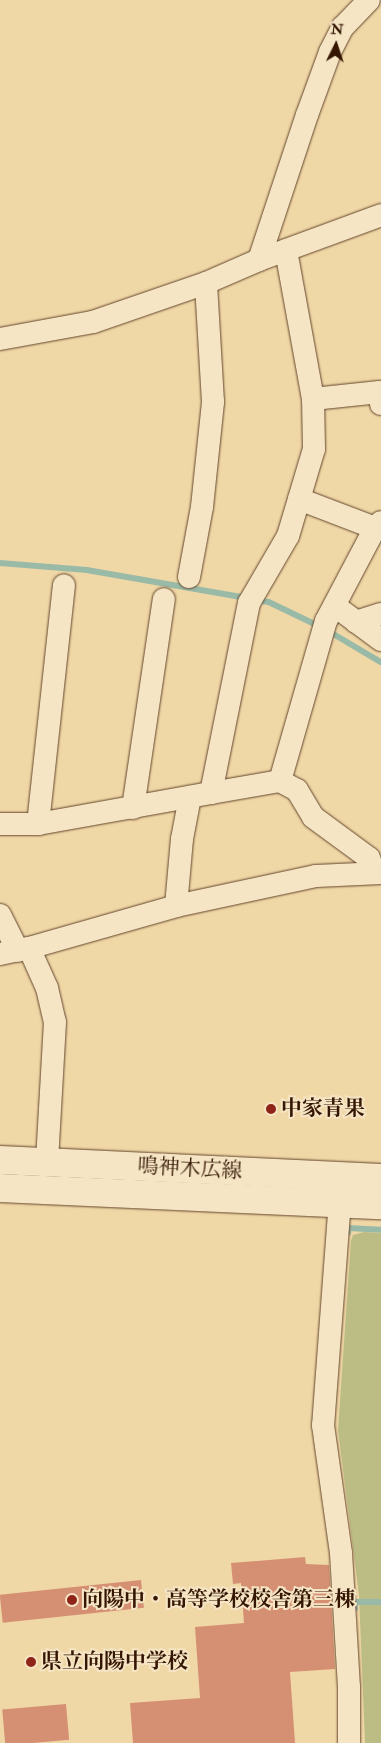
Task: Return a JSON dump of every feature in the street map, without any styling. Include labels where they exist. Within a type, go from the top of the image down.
[{"type":"main road","name":"鳴神木広線","points":[[0,1160],[381,1178]]},
{"type":"main road","name":"鳴神木広線","points":[[0,1188],[381,1205]]},
{"type":"street","points":[[259,260],[330,52],[343,27],[369,0]]},
{"type":"street","points":[[0,338],[93,322],[206,283],[259,260],[381,215]]},
{"type":"street","points":[[176,906],[182,839],[200,795],[248,603],[288,536],[314,449],[314,399],[286,250]]},
{"type":"street","points":[[189,577],[202,507],[213,402],[206,283]]},
{"type":"street","points":[[314,399],[380,392],[381,404]]},
{"type":"street","points":[[280,781],[326,621],[378,525],[299,499]]},
{"type":"street","points":[[38,824],[64,585]]},
{"type":"street","points":[[133,808],[164,599]]},
{"type":"street","points":[[335,606],[381,640]]},
{"type":"street","points":[[356,622],[381,614]]},
{"type":"street","points":[[0,824],[38,824],[280,781],[297,790],[313,817],[369,858],[378,872],[316,876],[176,906],[16,951]]},
{"type":"street","points":[[0,915],[16,951],[47,988],[55,1022],[47,1162]]},
{"type":"street","points":[[342,1176],[323,1425],[341,1553],[349,1687],[350,1743]]},
{"type":"green space","points":[[364,1232],[381,1233],[381,1743],[365,1743],[359,1595],[338,1430],[351,1241],[353,1235]]},
{"type":"building","points":[[305,1557],[306,1564],[329,1565],[335,1669],[290,1672],[295,1743],[133,1743],[130,1703],[200,1698],[195,1627],[244,1623],[241,1583],[233,1584],[231,1563]]},
{"type":"building","name":"向陽中・高等学校校舎第三棟","points":[[141,1580],[144,1608],[3,1623],[0,1595]]},
{"type":"building","points":[[66,1704],[69,1740],[5,1743],[2,1710]]},
{"type":"waterway","points":[[0,563],[87,570],[247,598]]},
{"type":"waterway","points":[[256,600],[269,602],[319,626]]},
{"type":"waterway","points":[[327,630],[381,662]]},
{"type":"waterway","points":[[348,1233],[348,1228],[381,1230]]},
{"type":"waterway","points":[[355,1609],[355,1602],[381,1602]]},
{"type":"place","name":"中家青果","points":[[271,1109]]},
{"type":"place","name":"向陽中・高等学校校舎第三棟","points":[[72,1600]]},
{"type":"place","name":"県立向陽中学校","points":[[31,1662]]}]
